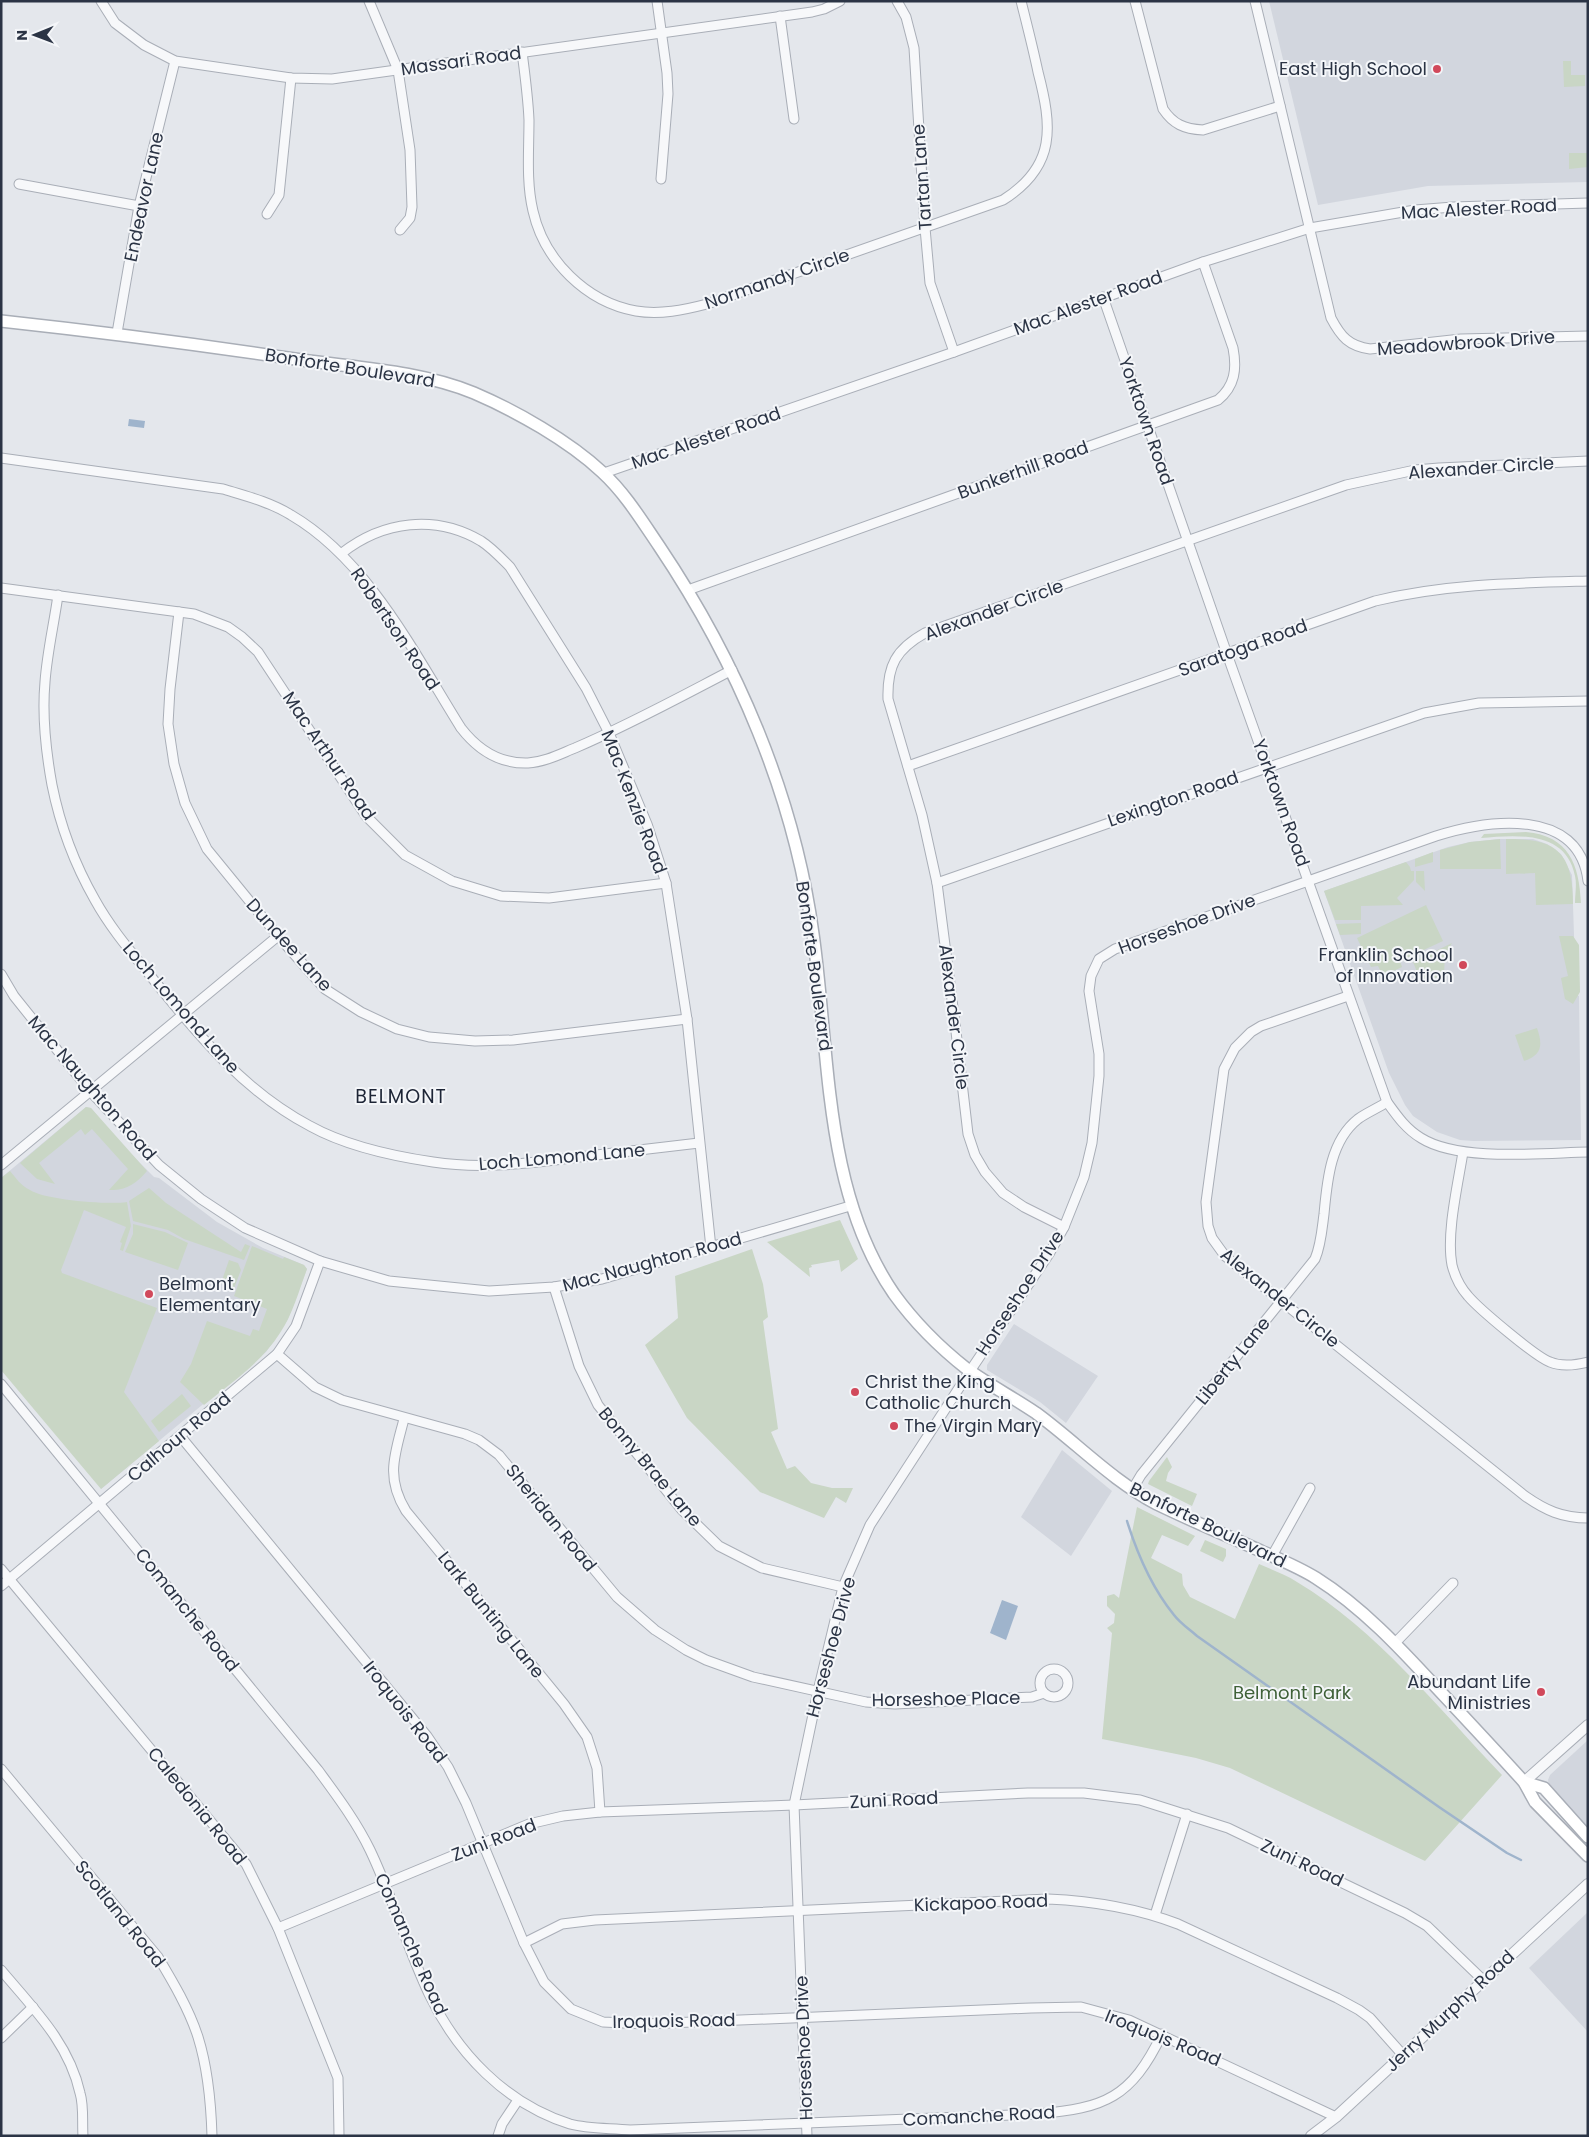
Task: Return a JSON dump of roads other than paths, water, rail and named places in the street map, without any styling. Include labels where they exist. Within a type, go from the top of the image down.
[{"type":"main road","name":"Bonforte Boulevard","points":[[1,320],[117,333],[415,376],[469,391],[515,413],[550,433],[604,473],[635,510],[688,590],[732,670],[780,792],[799,861],[813,929],[834,1121],[840,1161],[850,1206],[877,1266],[896,1297],[929,1336],[970,1371],[1040,1417],[1132,1490],[1313,1576],[1346,1600],[1395,1643],[1524,1782],[1535,1802],[1588,1856]]},
{"type":"main road","name":"Bonforte Boulevard","points":[[1524,1782],[1544,1788],[1588,1837]]},
{"type":"street","name":"Massari Road","points":[[101,1],[114,23],[144,46],[175,62],[291,78],[332,79],[780,16],[824,9],[840,1]]},
{"type":"street","points":[[369,1],[398,70],[412,176],[410,218],[400,230]]},
{"type":"street","points":[[657,1],[668,73],[661,179]]},
{"type":"street","name":"Tartan Lane","points":[[898,1],[909,24],[914,48],[930,283],[954,352]]},
{"type":"street","name":"Normandy Circle","points":[[522,52],[528,99],[529,191],[538,229],[551,253],[570,276],[585,289],[619,306],[653,312],[676,311],[707,304],[925,228],[1003,200],[1016,192],[1027,181],[1041,159],[1048,133],[1046,105],[1021,1]]},
{"type":"street","points":[[1135,1],[1157,93],[1163,108],[1174,122],[1191,129],[1203,130],[1280,106]]},
{"type":"street","name":"Meadowbrook Drive","points":[[1255,1],[1331,318],[1343,338],[1360,347],[1382,349],[1461,339],[1588,336]]},
{"type":"street","points":[[780,16],[794,119]]},
{"type":"street","name":"Endeavor Lane","points":[[117,333],[139,206],[175,62]]},
{"type":"street","points":[[267,214],[279,195],[291,78]]},
{"type":"street","points":[[19,184],[139,206]]},
{"type":"street","name":"Mac Alester Road","points":[[604,473],[954,352],[1203,262],[1310,228],[1415,210],[1588,203]]},
{"type":"street","name":"Bunkerhill Road","points":[[688,590],[1210,404],[1225,394],[1231,386],[1236,361],[1203,262]]},
{"type":"street","name":"Yorktown Road","points":[[1103,297],[1227,654],[1310,881],[1348,996],[1388,1102],[1399,1119],[1422,1139],[1436,1146],[1463,1152],[1588,1152]]},
{"type":"street","name":"Robertson Road","points":[[1,458],[223,488],[256,499],[288,513],[323,536],[342,553],[363,577],[461,728],[473,743],[486,753],[515,762],[541,762],[610,733],[732,670]]},
{"type":"street","name":"Alexander Circle","points":[[1064,1227],[1024,1207],[1003,1193],[985,1172],[975,1155],[968,1134],[956,1023],[936,883],[922,815],[891,712],[888,684],[896,657],[903,648],[925,633],[1346,486],[1415,470],[1462,465],[1588,461]]},
{"type":"street","name":"Mac Kenzie Road","points":[[342,553],[368,535],[388,528],[415,524],[436,525],[458,531],[481,541],[510,567],[586,688],[610,733],[647,824],[666,884],[687,1019],[711,1248]]},
{"type":"street","name":"Saratoga Road","points":[[908,766],[1375,601],[1409,593],[1484,584],[1588,581]]},
{"type":"street","name":"Mac Arthur Road","points":[[1,588],[179,612],[218,622],[242,637],[258,652],[366,816],[405,855],[452,881],[501,896],[549,898],[666,884]]},
{"type":"street","name":"Loch Lomond Lane","points":[[58,595],[45,682],[45,728],[52,785],[68,845],[110,926],[183,1016],[231,1067],[267,1100],[311,1127],[353,1144],[434,1163],[482,1167],[699,1143]]},
{"type":"street","name":"Dundee Lane","points":[[179,612],[168,724],[174,764],[185,803],[208,849],[278,936],[325,988],[368,1016],[398,1029],[429,1037],[475,1041],[513,1040],[687,1019]]},
{"type":"street","name":"Lexington Road","points":[[936,883],[1404,719],[1447,708],[1498,702],[1588,701]]},
{"type":"street","name":"Horseshoe Drive","points":[[807,2136],[794,1805],[843,1586],[870,1525],[1049,1254],[1064,1227],[1084,1177],[1092,1143],[1099,1076],[1090,991],[1091,976],[1100,959],[1115,949],[1452,831],[1470,827],[1516,824],[1542,826],[1562,835],[1578,850],[1584,862],[1588,881]]},
{"type":"street","points":[[1,1165],[278,936]]},
{"type":"street","name":"Mac Naughton Road","points":[[1,974],[14,996],[90,1091],[159,1166],[201,1199],[245,1228],[320,1261],[389,1281],[488,1291],[554,1287],[602,1279],[850,1206]]},
{"type":"street","name":"Alexander Circle","points":[[1348,996],[1251,1032],[1235,1048],[1224,1069],[1206,1202],[1208,1226],[1212,1238],[1225,1256],[1531,1500],[1556,1514],[1588,1518]]},
{"type":"street","name":"Liberty Lane","points":[[1132,1490],[1141,1475],[1318,1254],[1332,1163],[1340,1142],[1346,1131],[1358,1119],[1388,1102]]},
{"type":"street","points":[[1463,1152],[1451,1254],[1455,1277],[1460,1286],[1475,1304],[1549,1362],[1570,1365],[1588,1362]]},
{"type":"street","name":"Calhoun Road","points":[[1,1586],[278,1354],[296,1326],[320,1261]]},
{"type":"street","name":"Bonny Brae Lane","points":[[554,1287],[579,1366],[598,1405],[682,1510],[719,1546],[762,1568],[843,1586]]},
{"type":"street","name":"Sheridan Road","points":[[278,1354],[324,1392],[348,1402],[465,1434],[489,1446],[499,1455],[617,1597],[655,1630],[686,1650],[738,1672],[818,1691]]},
{"type":"street","name":"Comanche Road","points":[[1,1384],[330,1785],[356,1823],[384,1884],[429,1994],[450,2031],[474,2062],[518,2100],[570,2124],[630,2130],[807,2124],[1074,2111],[1106,2101],[1130,2083],[1149,2061],[1162,2034]]},
{"type":"street","name":"Lark Bunting Lane","points":[[404,1418],[393,1464],[392,1480],[397,1498],[412,1519],[564,1704],[587,1737],[597,1768],[600,1812]]},
{"type":"street","name":"Iroquois Road","points":[[181,1436],[427,1736],[448,1767],[483,1843],[524,1943],[544,1982],[571,2009],[604,2022],[645,2024],[1081,2007],[1129,2020],[1162,2034],[1336,2117]]},
{"type":"street","points":[[1272,1556],[1310,1488]]},
{"type":"street","name":"Caledonia Road","points":[[1,1569],[246,1864],[278,1928],[338,2078],[339,2136]]},
{"type":"street","points":[[1395,1643],[1453,1583]]},
{"type":"street","name":"Horseshoe Place","points":[[818,1691],[866,1702],[895,1704],[1032,1698],[1044,1693]]},
{"type":"street","points":[[1524,1782],[1588,1725]]},
{"type":"street","name":"Scotland Road","points":[[1,1769],[158,1957],[198,2036],[210,2087],[212,2136]]},
{"type":"street","name":"Zuni Road","points":[[278,1928],[529,1824],[563,1816],[600,1812],[794,1805],[1028,1793],[1084,1793],[1140,1800],[1228,1828],[1405,1913],[1427,1926],[1483,1980]]},
{"type":"street","points":[[1155,1915],[1187,1814]]},
{"type":"street","name":"Jerry Murphy Road","points":[[1310,2136],[1336,2117],[1588,1884]]},
{"type":"street","name":"Kickapoo Road","points":[[524,1943],[562,1924],[595,1920],[1048,1900],[1103,1903],[1155,1915],[1203,1935],[1359,2010],[1402,2054]]},
{"type":"street","points":[[1,1970],[52,2030],[67,2056],[81,2094],[83,2136]]},
{"type":"street","points":[[1,2038],[33,2007]]},
{"type":"street","points":[[498,2136],[502,2124],[518,2100]]},
{"type":"water","points":[[129,419],[145,421],[144,428],[128,426]]},
{"type":"water","points":[[1002,1600],[1018,1606],[1006,1640],[990,1633]]},
{"type":"waterway","points":[[1127,1521],[1140,1558],[1152,1582],[1166,1605],[1185,1626],[1439,1807],[1507,1853],[1521,1860]]},
{"type":"place","name":"East High School","points":[[1437,69]]},
{"type":"place","name":"Franklin School of Innovation","points":[[1463,965]]},
{"type":"place","name":"Belmont Elementary","points":[[149,1294]]},
{"type":"place","name":"Christ the King Catholic Church","points":[[855,1392]]},
{"type":"place","name":"The Virgin Mary","points":[[894,1426]]},
{"type":"place","name":"Abundant Life Ministries","points":[[1541,1692]]},
{"type":"district","name":"BELMONT","points":[[401,1096]]},
{"type":"park label","name":"Belmont Park","points":[[1292,1693]]}]
